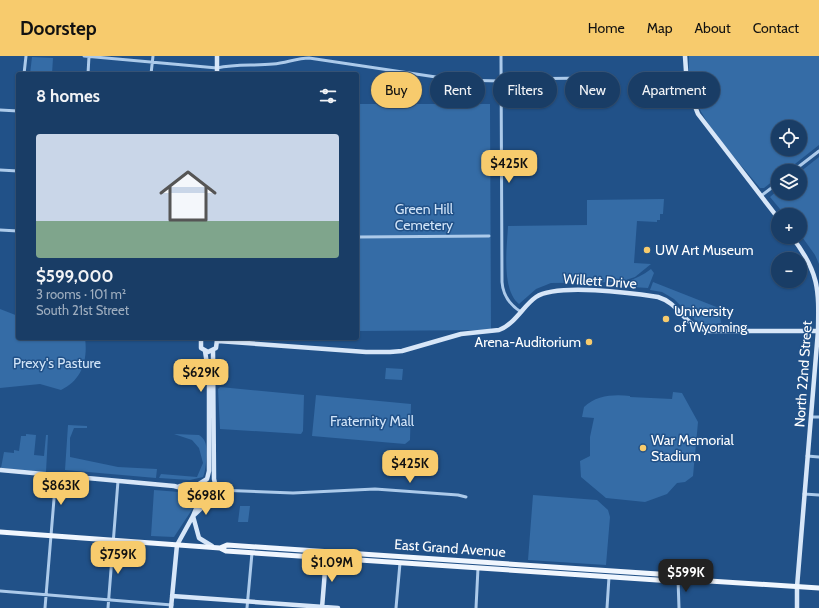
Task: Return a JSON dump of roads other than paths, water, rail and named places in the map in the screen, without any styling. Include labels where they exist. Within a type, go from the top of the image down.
[{"type":"main road","name":"East Grand Avenue","points":[[0,532],[220,548],[226,551],[252,553],[672,581],[678,579],[819,588]]},
{"type":"main road","name":"East Grand Avenue","points":[[220,548],[227,545],[326,551],[673,575],[678,579]]},
{"type":"street","points":[[24,72],[26,56]]},
{"type":"street","points":[[84,56],[217,68],[232,65],[273,64],[298,58],[310,58],[456,80],[493,80]]},
{"type":"street","points":[[88,72],[89,56]]},
{"type":"street","points":[[151,72],[153,56]]},
{"type":"street","points":[[217,56],[217,72]]},
{"type":"street","points":[[501,56],[501,72]]},
{"type":"street","points":[[685,56],[687,86],[694,106],[707,126],[771,209]]},
{"type":"street","points":[[501,108],[502,282],[508,301],[521,312]]},
{"type":"street","points":[[0,110],[16,111]]},
{"type":"street","points":[[802,164],[819,151]]},
{"type":"street","points":[[0,170],[16,171]]},
{"type":"street","points":[[761,196],[771,188]]},
{"type":"street","points":[[0,230],[16,232]]},
{"type":"street","points":[[359,237],[489,236]]},
{"type":"street","name":"North 22nd Street","points":[[797,244],[809,261],[815,276],[818,296],[818,331],[804,494],[797,587],[797,608]]},
{"type":"street","name":"Willett Drive","points":[[228,340],[366,352],[396,352],[450,336],[500,330],[506,327],[532,301],[545,293],[557,290],[578,290],[663,298],[674,306],[689,323],[703,329],[818,331]]},
{"type":"street","points":[[193,516],[208,502],[216,497],[217,490],[214,484],[209,371],[205,351],[200,346],[201,340]]},
{"type":"street","points":[[0,470],[178,486],[199,484],[205,481],[209,471],[212,432],[213,351],[217,346],[217,340]]},
{"type":"street","points":[[205,351],[213,351]]},
{"type":"street","points":[[811,417],[819,417]]},
{"type":"street","points":[[807,456],[819,457]]},
{"type":"street","points":[[45,608],[56,475]]},
{"type":"street","points":[[108,608],[118,481]]},
{"type":"street","points":[[205,481],[214,484]]},
{"type":"street","points":[[196,492],[199,484]]},
{"type":"street","points":[[178,486],[196,492],[200,499],[208,502]]},
{"type":"street","points":[[217,490],[293,493],[375,489],[458,495],[466,497]]},
{"type":"street","points":[[804,494],[819,496]]},
{"type":"street","points":[[0,591],[172,606],[177,545],[193,516],[200,499]]},
{"type":"street","points":[[193,516],[196,531],[201,541],[208,545],[220,548]]},
{"type":"street","points":[[247,608],[252,553]]},
{"type":"street","points":[[322,607],[326,558]]},
{"type":"street","points":[[396,608],[400,563]]},
{"type":"street","points":[[476,608],[478,568]]},
{"type":"street","points":[[607,608],[610,577]]},
{"type":"street","points":[[678,579],[679,608]]},
{"type":"street","points":[[172,596],[338,608]]},
{"type":"place","name":"UW Art Museum","points":[[647,250]]},
{"type":"place","name":"University of Wyoming","points":[[666,319]]},
{"type":"place","name":"Arena-Auditorium","points":[[589,342]]},
{"type":"place","name":"War Memorial Stadium","points":[[643,448]]},
{"type":"park label","name":"Green Hill Cemetery","points":[[424,218]]},
{"type":"park label","name":"Prexy's Pasture","points":[[57,363]]},
{"type":"park label","name":"Fraternity Mall","points":[[372,421]]}]
